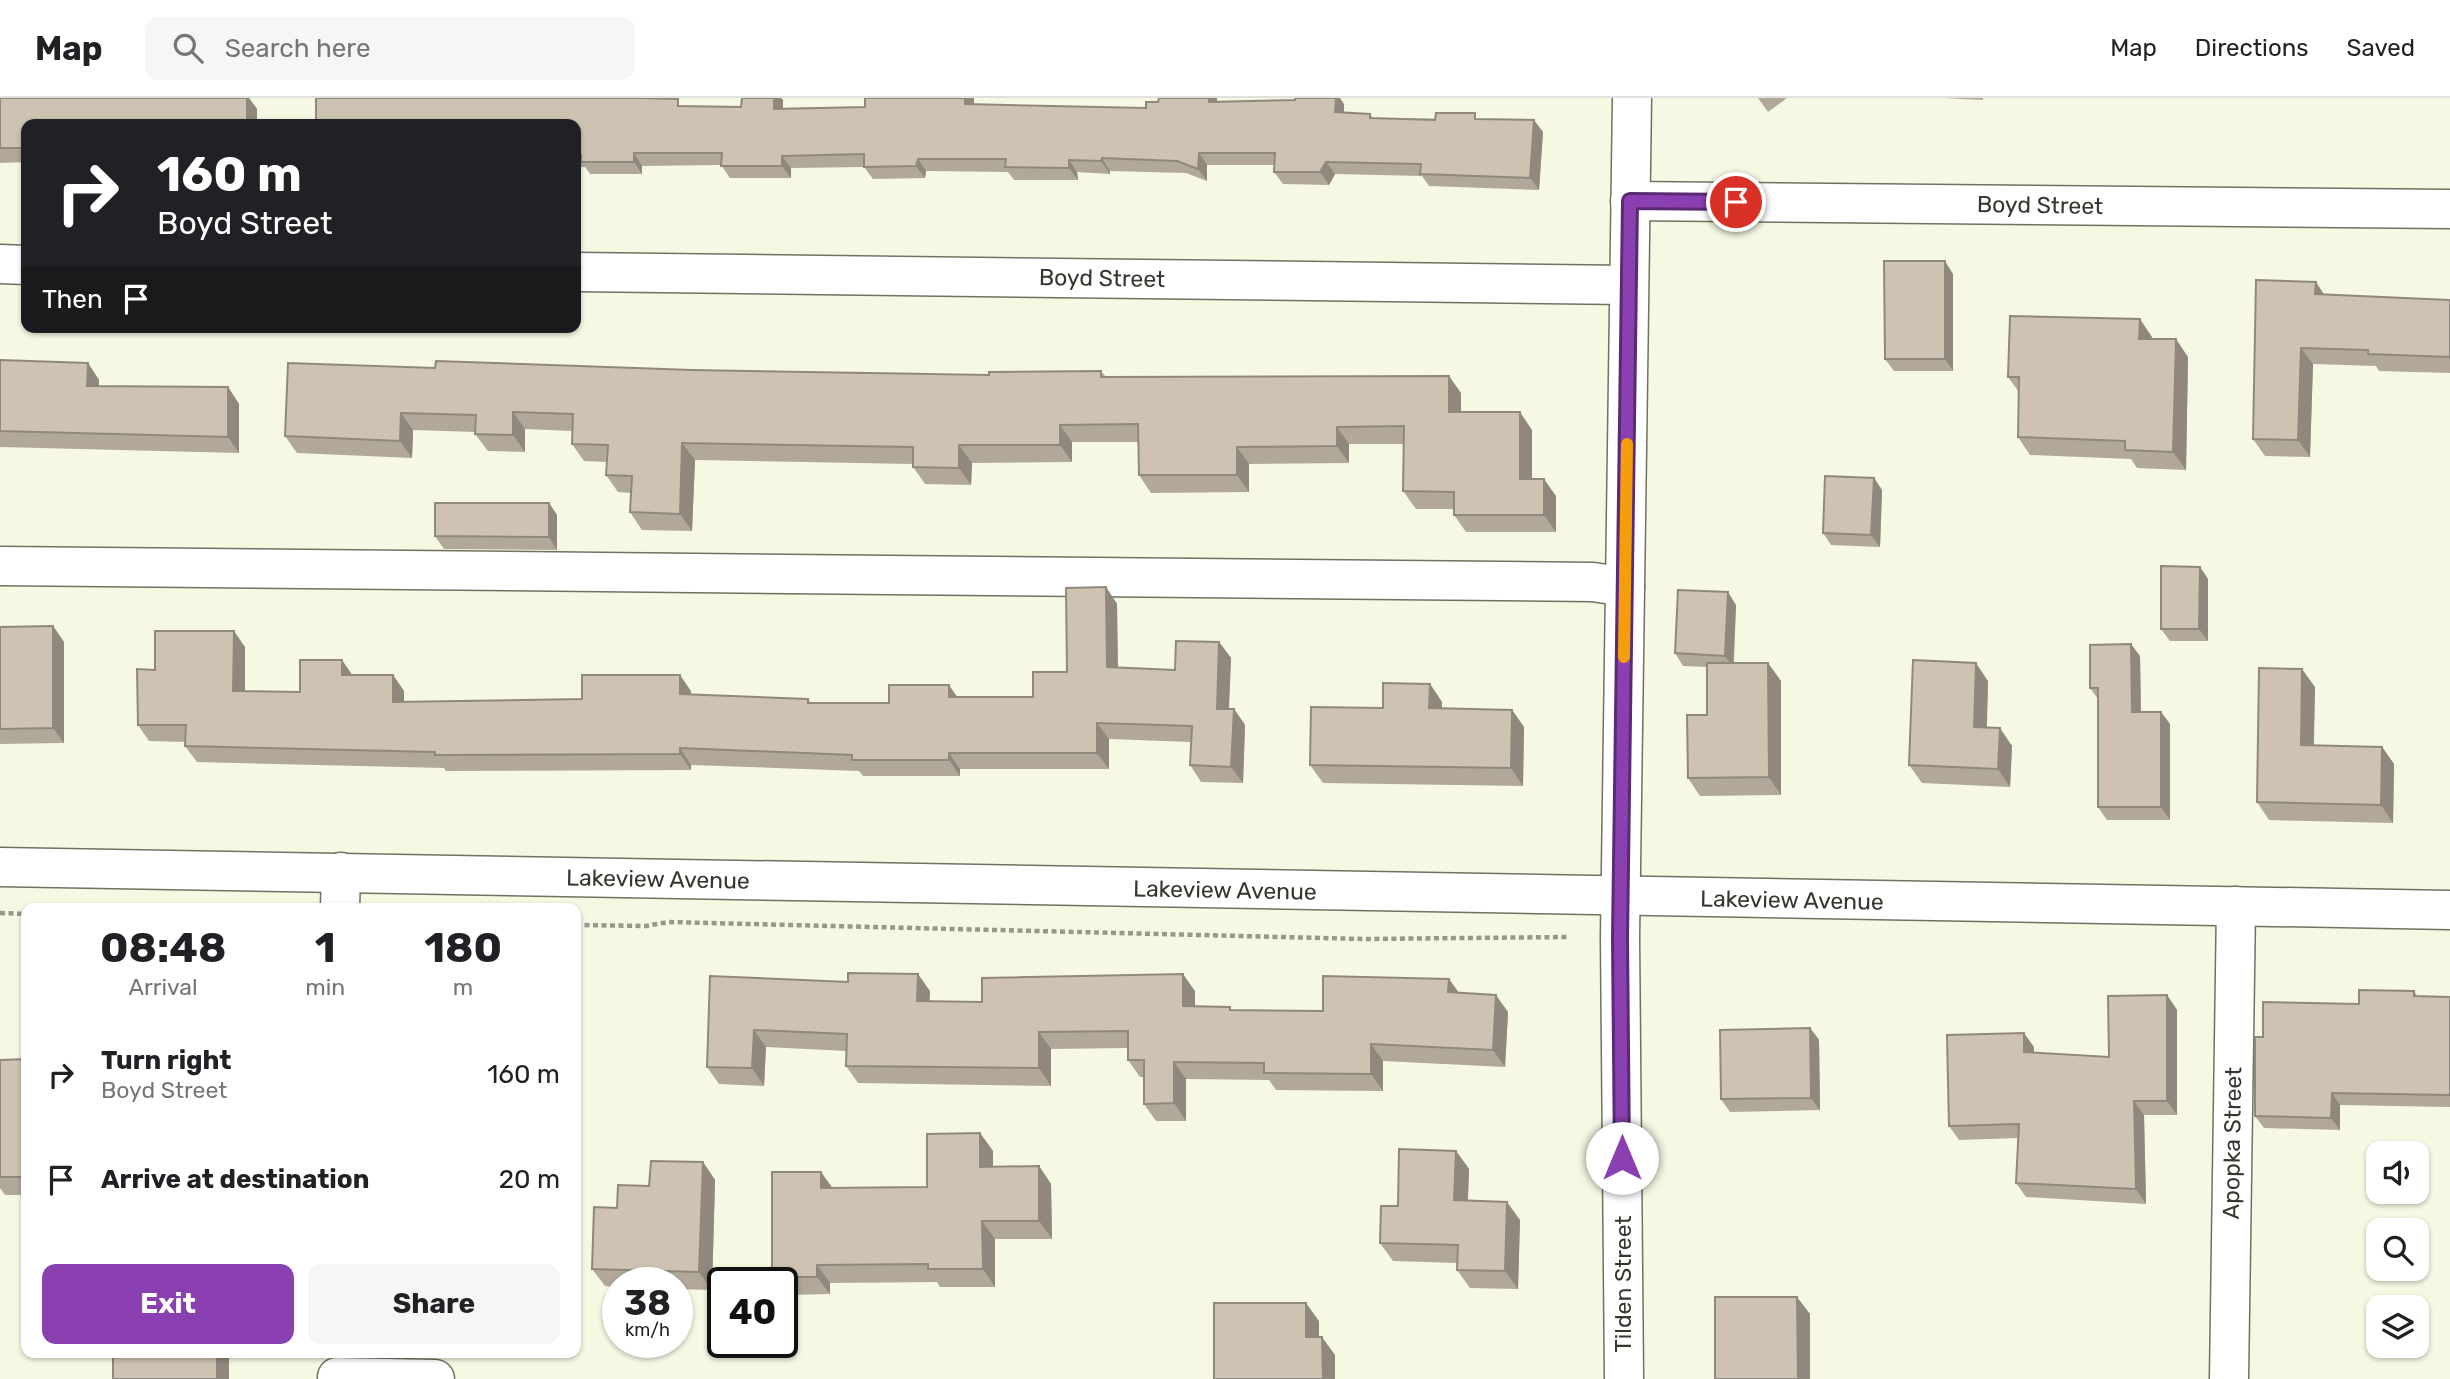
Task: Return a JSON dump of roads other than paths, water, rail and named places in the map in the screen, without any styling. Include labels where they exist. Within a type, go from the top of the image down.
[{"type":"street","name":"Tilden Street","points":[[1624,1379],[1620,952],[1623,898],[1632,98]]},
{"type":"street","name":"Boyd Street","points":[[1630,201],[2450,209]]},
{"type":"street","points":[[0,264],[21,265]]},
{"type":"street","name":"Boyd Street","points":[[581,272],[1629,285]]},
{"type":"street","points":[[0,566],[1593,582],[1625,587]]},
{"type":"street","name":"Lakeview Avenue","points":[[0,867],[340,890],[1623,898],[2450,910]]},
{"type":"street","name":"Apopka Street","points":[[2229,1379],[2236,906]]},
{"type":"street","points":[[337,1370],[435,1379]]}]
